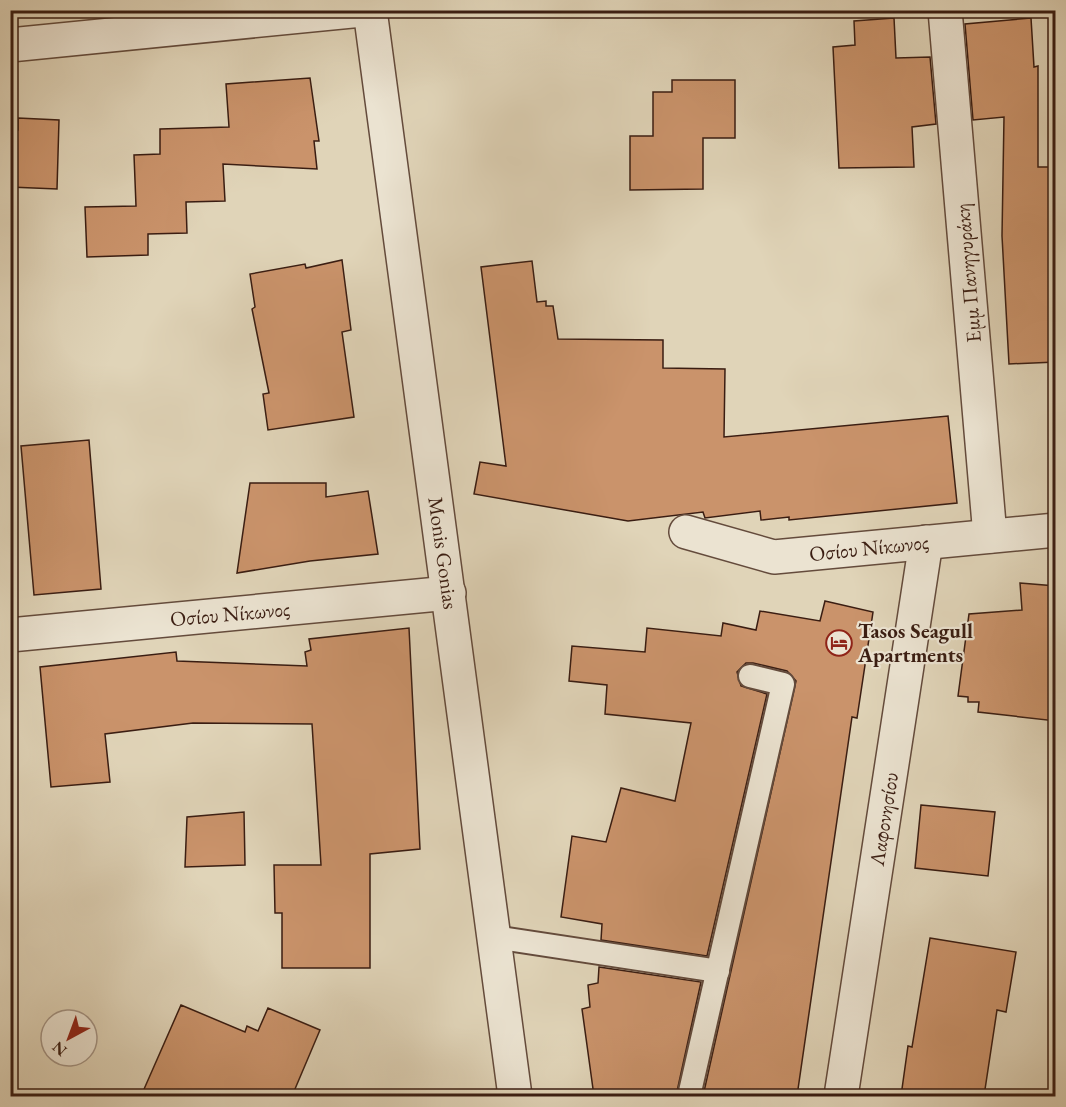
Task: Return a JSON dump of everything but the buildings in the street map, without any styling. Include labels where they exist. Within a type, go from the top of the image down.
[{"type":"street","points":[[10,45],[362,10]]},
{"type":"street","name":"Monis Gonias","points":[[370,10],[515,1096]]},
{"type":"street","name":"Εμμ Πανηγυράκη","points":[[945,10],[990,536]]},
{"type":"street","name":"Οσίου Νίκωνος","points":[[686,532],[774,557],[1056,530]]},
{"type":"street","name":"Λαφονησίου","points":[[841,1096],[927,542]]},
{"type":"street","name":"Οσίου Νίκωνος","points":[[10,635],[449,593]]},
{"type":"lane","points":[[689,1096],[783,684],[750,676]]},
{"type":"lane","points":[[494,937],[718,971]]},
{"type":"place","name":"Tasos Seagull Apartments","points":[[839,643]]}]
